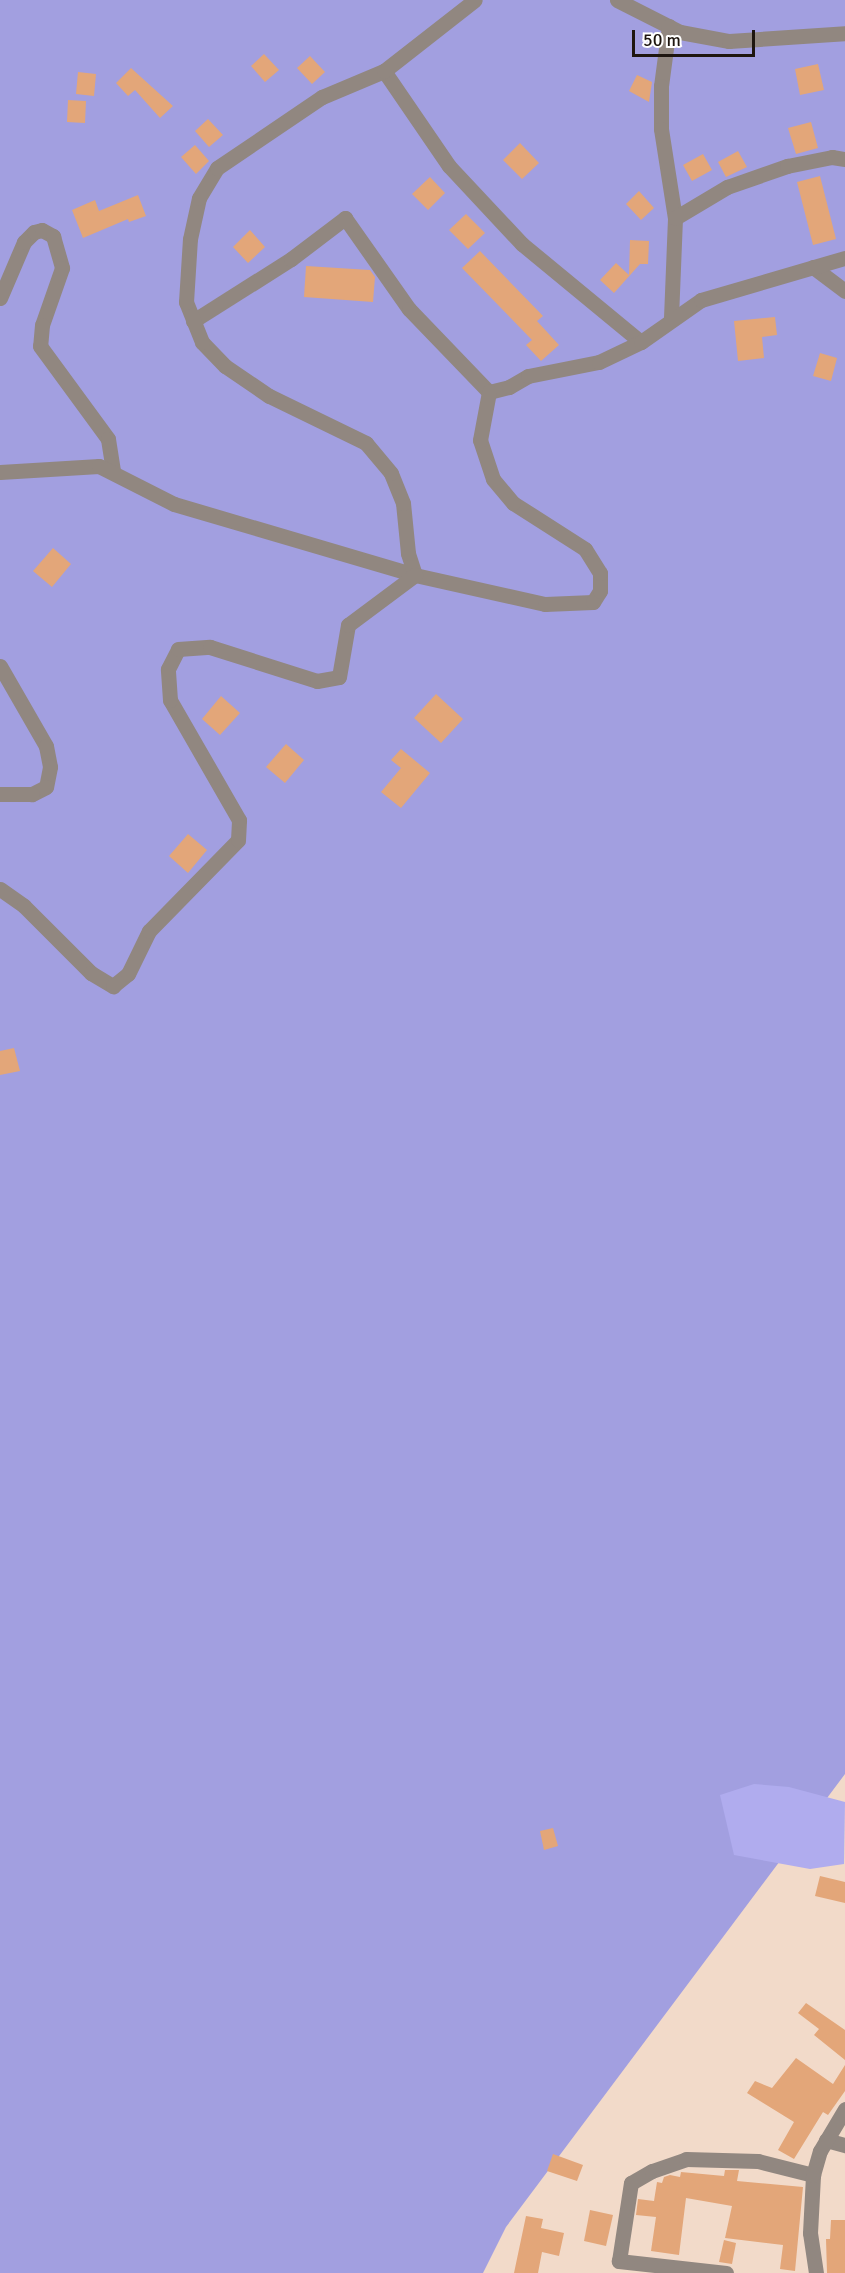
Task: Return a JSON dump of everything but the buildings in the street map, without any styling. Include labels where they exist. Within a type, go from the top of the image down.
[{"type":"street","points":[[415,575],[408,553],[404,503],[391,473],[366,443],[269,396],[225,366],[202,342],[186,302],[190,239],[206,181],[217,168],[322,97],[384,71],[476,0]]},
{"type":"street","points":[[617,0],[669,26],[729,41],[845,33]]},
{"type":"street","points":[[669,26],[661,86],[661,129],[675,218],[671,318]]},
{"type":"street","points":[[384,71],[449,166],[522,244],[641,342]]},
{"type":"street","points":[[675,218],[727,187],[788,166],[832,157],[845,159]]},
{"type":"street","points":[[193,321],[291,259],[345,218],[408,309],[489,392]]},
{"type":"street","points":[[0,298],[24,242],[34,232],[42,230],[53,236],[62,268],[42,325],[40,346],[108,439],[113,471]]},
{"type":"street","points":[[489,392],[509,387],[528,376],[599,362],[641,342],[671,318],[701,300],[845,258]]},
{"type":"street","points":[[813,267],[845,291]]},
{"type":"street","points":[[0,472],[99,466],[113,471],[174,504],[415,575],[545,604],[593,602],[600,591],[600,573],[585,549],[513,503],[493,479],[480,440],[489,392]]},
{"type":"street","points":[[0,889],[24,906],[91,973],[113,986],[128,974],[149,931],[238,840],[239,820],[170,700],[168,669],[178,649],[210,647],[317,681],[339,677],[348,625],[415,575]]},
{"type":"street","points":[[0,666],[46,746],[50,767],[46,787],[32,794],[0,794]]},
{"type":"street","points":[[816,2273],[810,2233],[813,2175],[826,2140],[845,2109]]},
{"type":"street","points":[[826,2140],[845,2145]]},
{"type":"street","points":[[726,2273],[618,2261],[631,2183],[652,2171],[686,2159],[758,2161],[813,2175]]},
{"type":"shaded area","points":[[0,0],[845,0],[845,1774],[506,2227],[483,2273],[0,2273]]},
{"type":"shaded area","points":[[754,1784],[789,1787],[845,1802],[844,1864],[810,1869],[734,1855],[720,1795]]}]
